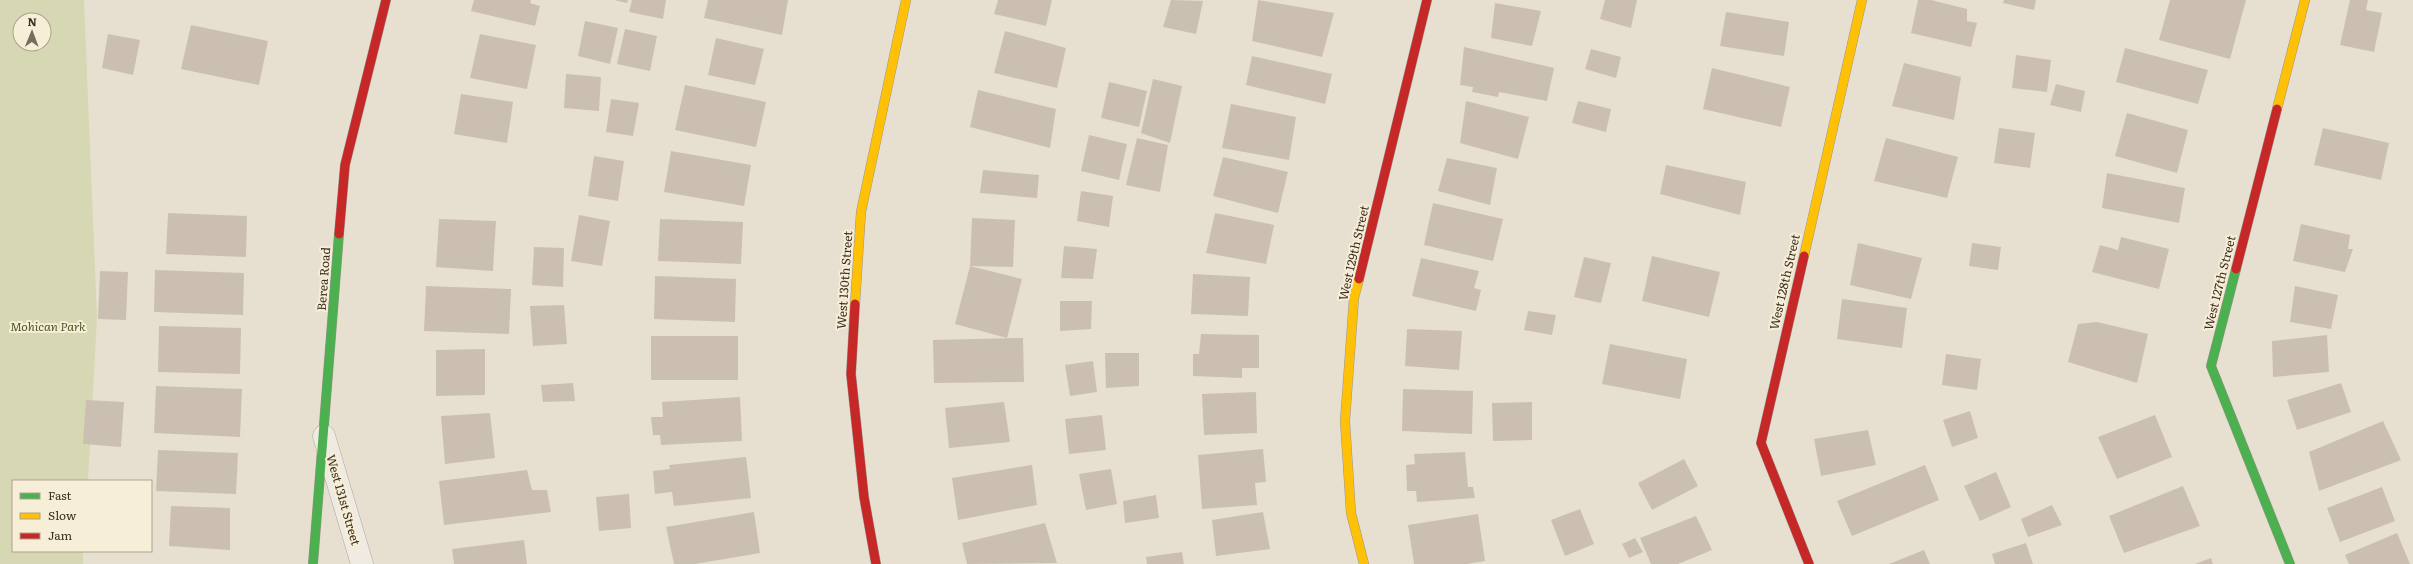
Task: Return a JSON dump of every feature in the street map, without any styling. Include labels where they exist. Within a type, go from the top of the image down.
[{"type":"street","name":"Berea Road","points":[[313,564],[344,165],[386,0]]},
{"type":"street","name":"West 130th Street","points":[[876,564],[864,497],[851,374],[861,212],[906,0]]},
{"type":"street","name":"West 129th Street","points":[[1364,564],[1351,513],[1345,421],[1354,298],[1427,0]]},
{"type":"street","name":"West 128th Street","points":[[1809,564],[1761,443],[1862,0]]},
{"type":"street","name":"West 127th Street","points":[[2290,564],[2211,366],[2305,0]]},
{"type":"street","name":"West 131st Street","points":[[324,436],[362,564]]},
{"type":"green space","name":"Mohican Park","points":[[0,0],[84,0],[97,318],[88,480],[12,480],[12,552],[83,552],[83,564],[0,564]]},
{"type":"building","points":[[474,0],[531,0],[530,3],[540,6],[535,26],[471,11]]},
{"type":"building","points":[[614,0],[628,0],[627,3]]},
{"type":"building","points":[[632,0],[666,0],[663,19],[629,12]]},
{"type":"building","points":[[708,0],[788,0],[782,35],[704,18]]},
{"type":"building","points":[[998,0],[1052,0],[1046,26],[994,14]]},
{"type":"building","points":[[1171,0],[1203,1],[1196,34],[1163,27]]},
{"type":"building","points":[[1258,0],[1334,13],[1322,57],[1252,41]]},
{"type":"building","points":[[1605,0],[1637,0],[1631,28],[1600,19]]},
{"type":"building","points":[[1918,0],[1931,0],[1967,9],[1967,21],[1977,23],[1971,47],[1911,33]]},
{"type":"building","points":[[2004,0],[2036,0],[2034,10],[2003,3]]},
{"type":"building","points":[[2170,0],[2246,0],[2230,59],[2159,40]]},
{"type":"building","points":[[2350,0],[2368,0],[2366,10],[2382,13],[2374,52],[2340,45]]},
{"type":"building","points":[[1495,3],[1541,11],[1532,46],[1491,38]]},
{"type":"building","points":[[1726,12],[1789,22],[1784,56],[1720,46]]},
{"type":"building","points":[[585,21],[618,28],[610,64],[578,56]]},
{"type":"building","points":[[191,25],[268,41],[259,85],[181,69]]},
{"type":"building","points":[[625,29],[657,36],[650,71],[617,64]]},
{"type":"building","points":[[1005,31],[1066,48],[1057,88],[994,73]]},
{"type":"building","points":[[108,34],[140,40],[133,75],[102,68]]},
{"type":"building","points":[[480,34],[536,45],[527,89],[470,78]]},
{"type":"building","points":[[716,38],[764,49],[755,85],[708,75]]},
{"type":"building","points":[[1464,47],[1554,68],[1547,101],[1499,92],[1498,97],[1472,92],[1473,87],[1460,85]]},
{"type":"building","points":[[2125,48],[2208,70],[2198,104],[2116,82]]},
{"type":"building","points":[[1591,49],[1621,57],[1616,78],[1585,69]]},
{"type":"building","points":[[2016,55],[2051,60],[2047,92],[2012,88]]},
{"type":"building","points":[[1252,56],[1332,74],[1325,104],[1246,85]]},
{"type":"building","points":[[1904,63],[1961,77],[1954,120],[1892,106]]},
{"type":"building","points":[[1712,68],[1790,87],[1781,127],[1703,109]]},
{"type":"building","points":[[566,74],[601,77],[599,111],[564,108]]},
{"type":"building","points":[[1153,79],[1182,86],[1170,143],[1141,133]]},
{"type":"building","points":[[1109,82],[1147,91],[1139,127],[1101,118]]},
{"type":"building","points":[[2056,84],[2085,91],[2081,112],[2050,105]]},
{"type":"building","points":[[685,85],[766,102],[756,147],[675,130]]},
{"type":"building","points":[[978,90],[1056,109],[1050,148],[970,127]]},
{"type":"building","points":[[461,94],[513,102],[507,143],[454,134]]},
{"type":"building","points":[[611,99],[639,103],[633,136],[606,132]]},
{"type":"building","points":[[1466,101],[1529,117],[1518,159],[1460,143]]},
{"type":"building","points":[[1578,101],[1611,109],[1606,132],[1572,123]]},
{"type":"building","points":[[1231,104],[1296,117],[1289,160],[1222,148]]},
{"type":"building","points":[[2127,113],[2188,130],[2177,173],[2115,156]]},
{"type":"building","points":[[1999,128],[2035,133],[2030,168],[1994,163]]},
{"type":"building","points":[[2323,128],[2389,143],[2381,180],[2314,165]]},
{"type":"building","points":[[1089,135],[1127,144],[1119,180],[1081,171]]},
{"type":"building","points":[[1137,138],[1168,145],[1160,192],[1126,185]]},
{"type":"building","points":[[1886,138],[1958,157],[1947,198],[1874,181]]},
{"type":"building","points":[[671,151],[751,165],[744,206],[664,192]]},
{"type":"building","points":[[594,156],[624,161],[618,201],[588,196]]},
{"type":"building","points":[[1223,157],[1288,172],[1278,213],[1213,196]]},
{"type":"building","points":[[1447,158],[1497,168],[1490,205],[1438,191]]},
{"type":"building","points":[[1666,165],[1746,182],[1740,215],[1660,194]]},
{"type":"building","points":[[983,170],[1039,175],[1037,198],[980,193]]},
{"type":"building","points":[[2107,173],[2185,188],[2179,223],[2102,208]]},
{"type":"building","points":[[1081,191],[1113,196],[1109,227],[1077,221]]},
{"type":"building","points":[[1433,203],[1503,219],[1493,261],[1424,245]]},
{"type":"building","points":[[168,213],[247,216],[246,257],[166,254]]},
{"type":"building","points":[[1215,213],[1274,225],[1266,264],[1206,253]]},
{"type":"building","points":[[579,215],[610,221],[602,266],[571,261]]},
{"type":"building","points":[[972,218],[1015,220],[1013,267],[970,266]]},
{"type":"building","points":[[439,219],[496,221],[493,271],[436,267]]},
{"type":"building","points":[[660,219],[743,222],[741,264],[658,261]]},
{"type":"building","points":[[2301,224],[2350,235],[2348,249],[2353,249],[2345,272],[2293,261]]},
{"type":"building","points":[[2121,237],[2169,249],[2159,289],[2092,272],[2100,245],[2118,250]]},
{"type":"building","points":[[1858,243],[1922,258],[1911,299],[1850,285]]},
{"type":"building","points":[[1972,243],[2001,247],[1998,270],[1969,266]]},
{"type":"building","points":[[1064,246],[1097,249],[1093,279],[1061,278]]},
{"type":"building","points":[[534,247],[564,248],[563,287],[532,285]]},
{"type":"building","points":[[1652,256],[1720,272],[1709,317],[1642,301]]},
{"type":"building","points":[[1584,257],[1611,263],[1601,303],[1574,297]]},
{"type":"building","points":[[1421,258],[1479,271],[1474,288],[1481,290],[1476,311],[1412,296]]},
{"type":"building","points":[[970,266],[1022,279],[1007,338],[955,324]]},
{"type":"building","points":[[155,270],[244,273],[243,315],[154,312]]},
{"type":"building","points":[[100,271],[128,272],[126,320],[98,319]]},
{"type":"building","points":[[1193,274],[1250,277],[1248,316],[1191,314]]},
{"type":"building","points":[[655,276],[736,279],[735,322],[654,319]]},
{"type":"building","points":[[426,286],[511,289],[509,334],[424,331]]},
{"type":"building","points":[[2295,286],[2338,295],[2331,329],[2290,322]]},
{"type":"building","points":[[1842,299],[1907,308],[1902,348],[1837,339]]},
{"type":"building","points":[[1060,301],[1092,301],[1091,329],[1060,331]]},
{"type":"building","points":[[564,305],[567,344],[533,346],[530,306]]},
{"type":"building","points":[[1528,311],[1556,315],[1552,335],[1524,330]]},
{"type":"building","points":[[2097,322],[2148,334],[2137,383],[2068,362],[2078,324]]},
{"type":"building","points":[[159,326],[241,328],[240,374],[158,372]]},
{"type":"building","points":[[1407,329],[1462,331],[1459,370],[1405,366]]},
{"type":"building","points":[[1201,334],[1259,335],[1259,368],[1242,368],[1242,378],[1193,376],[1193,354],[1199,354]]},
{"type":"building","points":[[2327,335],[2329,372],[2273,377],[2272,341]]},
{"type":"building","points":[[651,336],[738,336],[738,380],[651,380]]},
{"type":"building","points":[[1023,338],[1024,382],[934,383],[933,340]]},
{"type":"building","points":[[1610,344],[1687,359],[1680,399],[1602,384]]},
{"type":"building","points":[[485,349],[485,395],[436,396],[436,350]]},
{"type":"building","points":[[1105,353],[1139,353],[1139,386],[1106,388]]},
{"type":"building","points":[[1946,354],[1981,359],[1977,390],[1942,385]]},
{"type":"building","points":[[1093,361],[1097,392],[1070,396],[1065,365]]},
{"type":"building","points":[[573,383],[575,401],[543,402],[541,385]]},
{"type":"building","points":[[2341,383],[2351,412],[2297,430],[2287,400]]},
{"type":"building","points":[[156,386],[242,389],[240,437],[154,433]]},
{"type":"building","points":[[1403,389],[1473,391],[1472,434],[1402,431]]},
{"type":"building","points":[[1256,392],[1257,433],[1204,435],[1202,394]]},
{"type":"building","points":[[740,397],[742,441],[661,445],[660,435],[653,435],[651,417],[663,417],[662,402]]},
{"type":"building","points":[[86,400],[124,402],[121,447],[83,444]]},
{"type":"building","points":[[1004,402],[1010,442],[949,448],[945,408]]},
{"type":"building","points":[[1532,402],[1532,440],[1493,441],[1492,403]]},
{"type":"building","points":[[1970,411],[1978,438],[1952,447],[1943,420]]},
{"type":"building","points":[[490,413],[495,458],[445,464],[441,416]]},
{"type":"building","points":[[1102,415],[1106,450],[1069,454],[1065,419]]},
{"type":"building","points":[[2155,415],[2172,457],[2117,479],[2098,437]]},
{"type":"building","points":[[2383,421],[2401,460],[2319,491],[2309,452]]},
{"type":"building","points":[[1868,430],[1876,465],[1821,476],[1814,439]]},
{"type":"building","points":[[1263,449],[1266,482],[1255,483],[1257,505],[1202,509],[1198,455]]},
{"type":"building","points":[[158,450],[238,453],[236,494],[156,491]]},
{"type":"building","points":[[1465,452],[1468,487],[1473,487],[1475,498],[1417,502],[1416,491],[1407,491],[1406,465],[1415,464],[1414,454]]},
{"type":"building","points":[[746,457],[751,498],[674,506],[672,492],[655,494],[653,471],[670,469],[669,465]]},
{"type":"building","points":[[1684,459],[1698,486],[1652,510],[1638,483]]},
{"type":"building","points":[[1032,465],[1037,505],[958,520],[952,478]]},
{"type":"building","points":[[1925,465],[1939,500],[1852,536],[1837,501]]},
{"type":"building","points":[[1111,469],[1117,504],[1086,510],[1079,474]]},
{"type":"building","points":[[527,470],[532,490],[547,490],[551,512],[444,525],[439,481]]},
{"type":"building","points":[[1996,472],[2011,507],[1980,521],[1964,486]]},
{"type":"building","points":[[2183,486],[2200,526],[2124,553],[2109,516]]},
{"type":"building","points":[[2382,487],[2395,521],[2340,542],[2327,508]]},
{"type":"building","points":[[629,494],[631,528],[599,531],[596,497]]},
{"type":"building","points":[[1156,495],[1159,518],[1125,523],[1123,501]]},
{"type":"building","points":[[2052,505],[2062,525],[2028,537],[2021,519]]},
{"type":"building","points":[[171,506],[230,508],[230,550],[169,546]]},
{"type":"building","points":[[1580,509],[1594,544],[1565,556],[1551,520]]},
{"type":"building","points":[[754,512],[760,553],[695,564],[674,564],[666,527]]},
{"type":"building","points":[[1263,512],[1270,549],[1216,556],[1212,520]]},
{"type":"building","points":[[1478,514],[1485,561],[1467,564],[1414,564],[1408,525]]},
{"type":"building","points":[[1696,516],[1712,550],[1678,564],[1651,564],[1640,538]]},
{"type":"building","points":[[1045,523],[1057,563],[967,564],[962,543]]},
{"type":"building","points":[[2397,533],[2410,564],[2349,564],[2345,555]]},
{"type":"building","points":[[1635,538],[1643,552],[1629,558],[1622,544]]},
{"type":"building","points":[[524,540],[527,564],[454,564],[452,549]]},
{"type":"building","points":[[2026,543],[2033,564],[1995,564],[1992,554]]},
{"type":"building","points":[[1924,550],[1930,564],[1889,564]]},
{"type":"building","points":[[1182,552],[1184,564],[1147,564],[1146,557]]},
{"type":"building","points":[[2211,558],[2213,564],[2195,564]]},
{"type":"traffic: fast","points":[[313,564],[339,234]]},
{"type":"traffic: fast","points":[[2236,269],[2211,366],[2290,564]]},
{"type":"traffic: slow","points":[[855,304],[861,212],[906,0]]},
{"type":"traffic: slow","points":[[1804,256],[1862,0]]},
{"type":"traffic: slow","points":[[2277,109],[2305,0]]},
{"type":"traffic: slow","points":[[1359,279],[1354,298],[1345,421],[1351,513],[1364,564]]},
{"type":"traffic: jam","points":[[339,234],[345,165],[386,0]]},
{"type":"traffic: jam","points":[[1359,279],[1427,0]]},
{"type":"traffic: jam","points":[[2236,269],[2277,109]]},
{"type":"traffic: jam","points":[[1804,256],[1761,443],[1809,564]]},
{"type":"traffic: jam","points":[[855,304],[851,374],[864,497],[876,564]]}]
